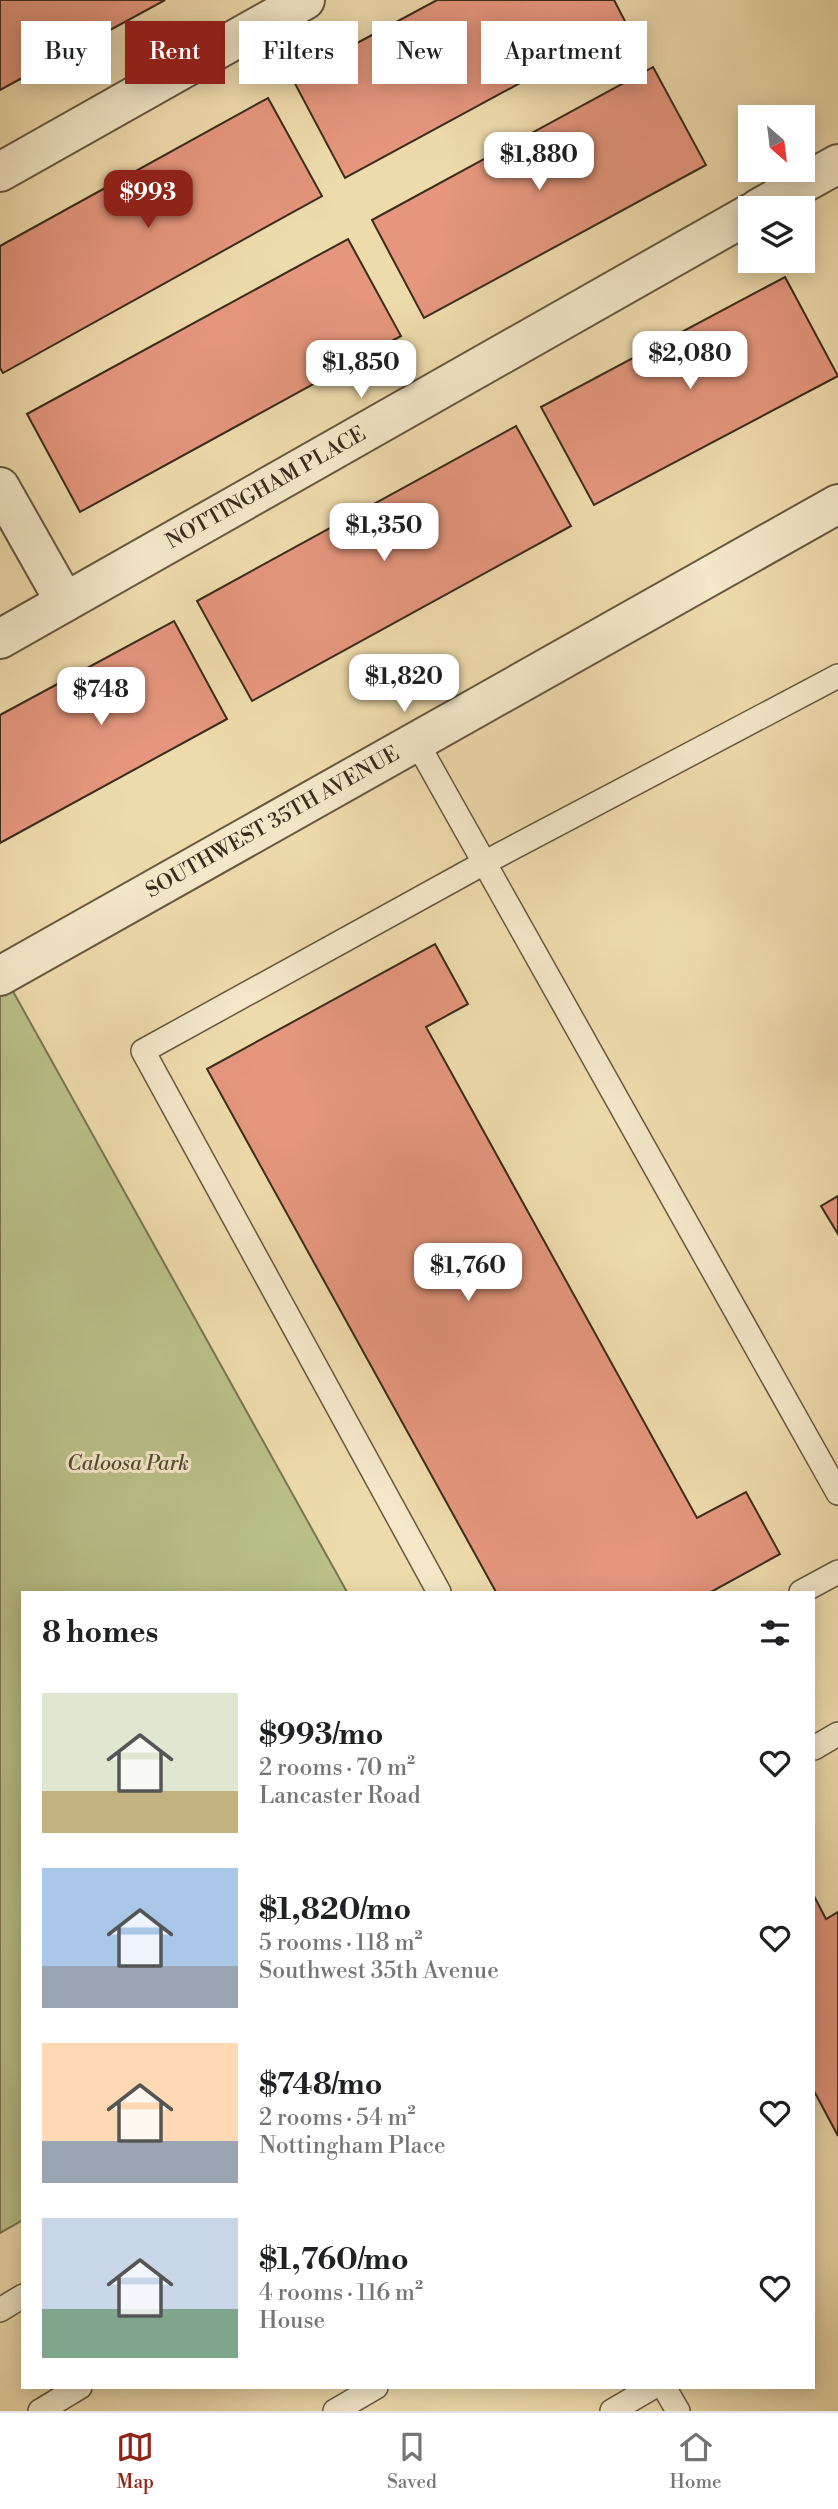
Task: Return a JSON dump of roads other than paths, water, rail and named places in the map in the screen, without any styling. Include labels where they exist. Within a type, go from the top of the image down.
[{"type":"street","points":[[0,172],[305,0]]},
{"type":"street","points":[[785,196],[834,174]]},
{"type":"street","name":"NOTTINGHAM PLACE","points":[[0,639],[738,220]]},
{"type":"street","points":[[0,487],[65,603]]},
{"type":"street","name":"SOUTHWEST 35TH AVENUE","points":[[0,976],[838,504]]},
{"type":"lane","points":[[438,1591],[143,1051],[484,863],[838,676]]},
{"type":"lane","points":[[416,741],[838,1493]]},
{"type":"lane","points":[[803,1591],[838,1572]]},
{"type":"lane","points":[[815,1747],[838,1734]]},
{"type":"lane","points":[[0,2309],[21,2297]]},
{"type":"lane","points":[[40,2411],[77,2389]]},
{"type":"lane","points":[[335,2411],[373,2389]]},
{"type":"lane","points":[[612,2411],[650,2389]]},
{"type":"lane","points":[[665,2389],[678,2411]]},
{"type":"park label","name":"Caloosa Park","points":[[128,1464]]}]
